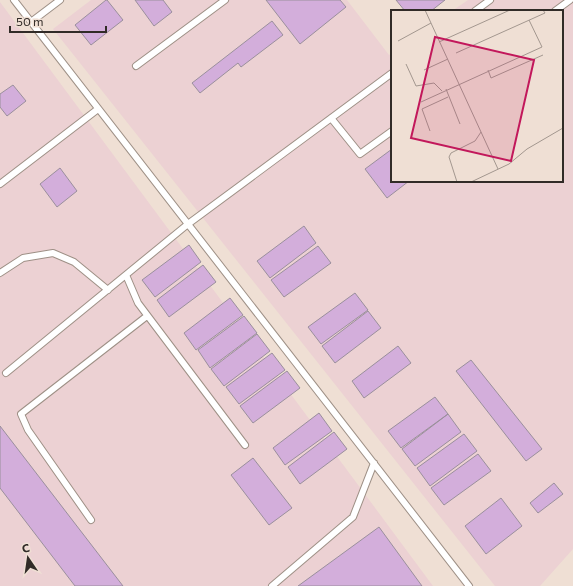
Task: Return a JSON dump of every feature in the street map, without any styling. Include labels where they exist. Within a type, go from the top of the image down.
[{"type":"lane","points":[[14,0],[469,586]]},
{"type":"lane","points":[[31,22],[60,0]]},
{"type":"lane","points":[[136,66],[225,0]]},
{"type":"lane","points":[[476,10],[490,0]]},
{"type":"lane","points":[[556,10],[570,0]]},
{"type":"lane","points":[[6,373],[188,224],[391,74]]},
{"type":"lane","points":[[0,184],[98,109]]},
{"type":"lane","points":[[331,118],[360,154],[391,132]]},
{"type":"lane","points":[[0,273],[23,258],[53,253],[74,262],[108,290]]},
{"type":"lane","points":[[126,275],[138,303],[147,316],[245,445]]},
{"type":"lane","points":[[92,520],[28,430],[21,414],[147,316]]},
{"type":"lane","points":[[272,586],[353,517],[374,463]]},
{"type":"shaded area","points":[[91,0],[347,0],[389,55],[391,54],[391,182],[563,182],[563,10],[453,10],[468,0],[573,0],[573,549],[540,586],[495,586],[53,29]]},
{"type":"shaded area","points":[[0,2],[433,586],[0,586]]},
{"type":"building","points":[[106,0],[123,20],[91,45],[75,25]]},
{"type":"building","points":[[135,0],[163,0],[172,12],[154,26]]},
{"type":"building","points":[[266,0],[340,0],[346,7],[300,44]]},
{"type":"building","points":[[396,0],[445,0],[432,10],[404,10]]},
{"type":"building","points":[[272,21],[283,35],[241,67],[238,63],[200,93],[192,83]]},
{"type":"building","points":[[13,85],[26,101],[7,116],[0,107],[0,94]]},
{"type":"building","points":[[391,150],[391,182],[408,182],[387,198],[365,169]]},
{"type":"building","points":[[60,168],[77,191],[57,207],[40,184]]},
{"type":"building","points":[[304,226],[316,243],[270,278],[257,261]]},
{"type":"building","points":[[189,245],[201,262],[155,297],[142,280]]},
{"type":"building","points":[[318,246],[331,263],[284,297],[271,280]]},
{"type":"building","points":[[203,265],[216,282],[169,317],[157,300]]},
{"type":"building","points":[[355,293],[368,310],[321,344],[308,327]]},
{"type":"building","points":[[230,298],[243,315],[196,350],[184,333]]},
{"type":"building","points":[[368,311],[381,328],[335,363],[322,346]]},
{"type":"building","points":[[244,316],[257,333],[210,368],[198,350]]},
{"type":"building","points":[[257,334],[270,351],[224,386],[211,369]]},
{"type":"building","points":[[398,346],[411,363],[364,398],[352,381]]},
{"type":"building","points":[[272,353],[285,370],[239,404],[226,387]]},
{"type":"building","points":[[471,360],[542,449],[526,461],[456,371]]},
{"type":"building","points":[[287,371],[300,388],[253,423],[240,406]]},
{"type":"building","points":[[435,397],[448,414],[401,448],[388,431]]},
{"type":"building","points":[[319,413],[332,431],[285,465],[273,448]]},
{"type":"building","points":[[448,414],[461,432],[415,466],[402,449]]},
{"type":"building","points":[[0,426],[123,586],[75,586],[0,488]]},
{"type":"building","points":[[334,432],[347,449],[300,484],[288,467]]},
{"type":"building","points":[[464,434],[477,451],[430,486],[417,468]]},
{"type":"building","points":[[478,454],[491,471],[444,505],[431,488]]},
{"type":"building","points":[[253,458],[292,508],[269,525],[231,475]]},
{"type":"building","points":[[554,483],[563,494],[538,513],[530,503]]},
{"type":"building","points":[[501,498],[522,526],[486,554],[465,526]]},
{"type":"building","points":[[379,527],[422,586],[298,586]]}]
